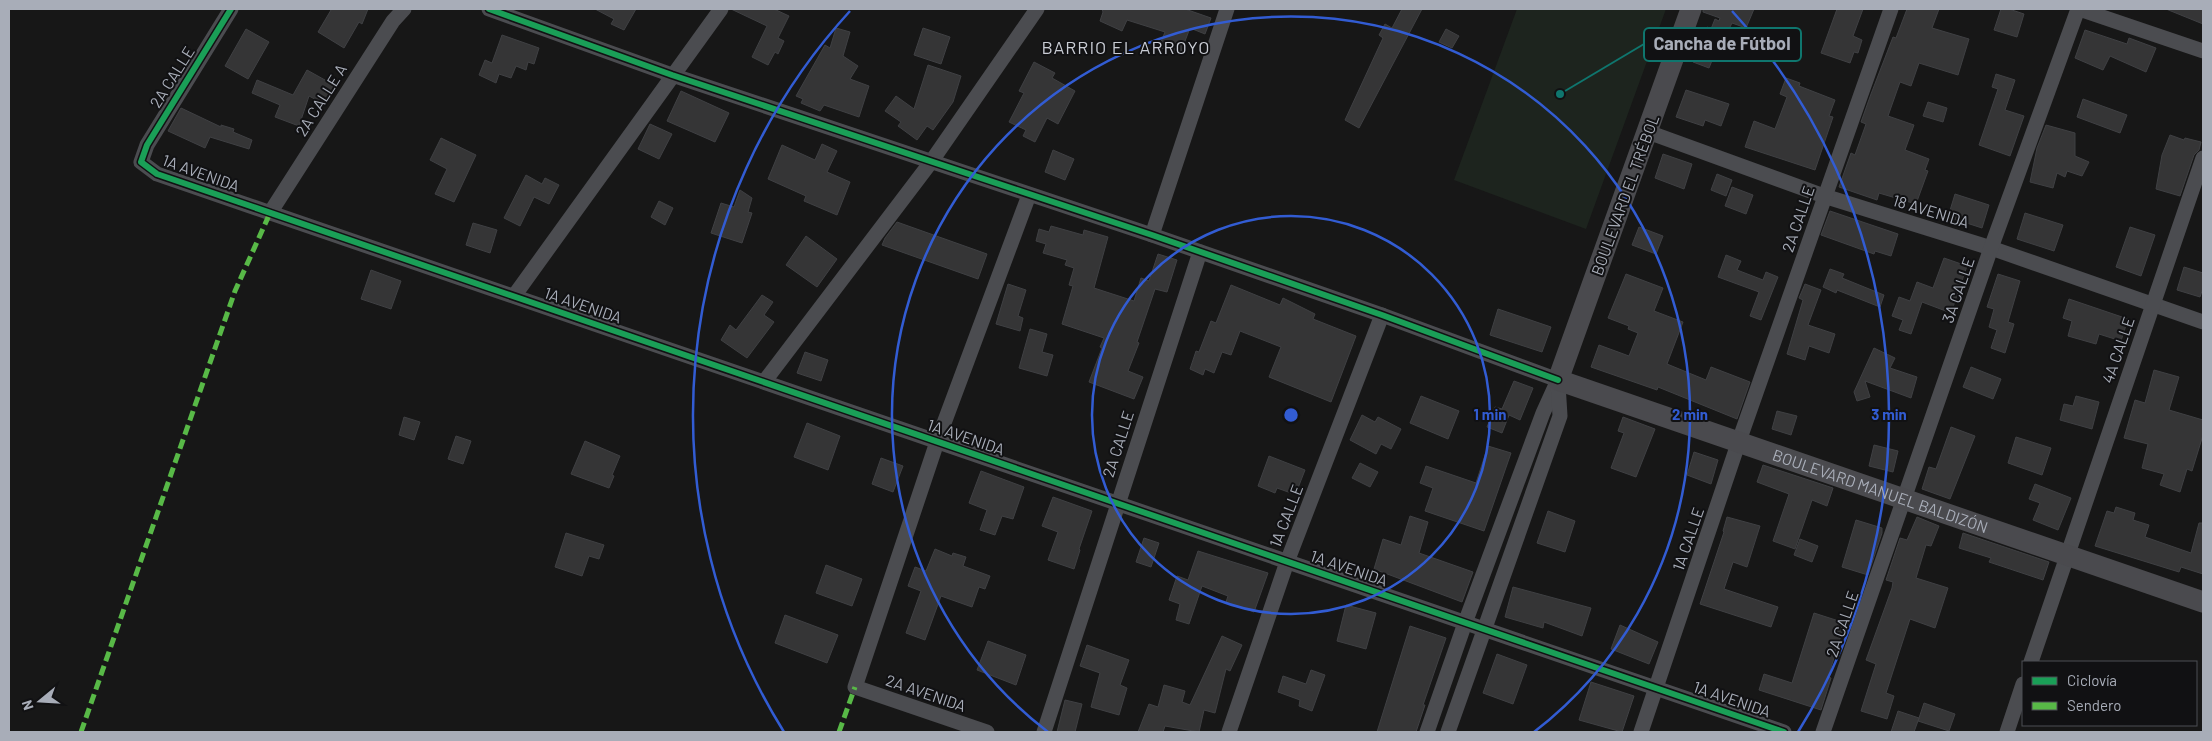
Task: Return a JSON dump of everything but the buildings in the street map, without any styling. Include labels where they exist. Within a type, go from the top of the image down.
[{"type":"main road","name":"BOULEVARD EL TRÉBOL","points":[[1558,380],[1691,9]]},
{"type":"main road","name":"BOULEVARD MANUEL BALDIZÓN","points":[[1558,380],[2203,602]]},
{"type":"street","name":"2A CALLE","points":[[141,162],[146,145],[231,9]]},
{"type":"street","name":"2A CALLE A","points":[[270,213],[393,20],[404,9]]},
{"type":"street","points":[[488,9],[672,75],[1152,235],[1382,315],[1558,380]]},
{"type":"street","points":[[514,296],[721,9]]},
{"type":"street","points":[[764,382],[931,162],[1038,9]]},
{"type":"street","points":[[1152,235],[1227,9]]},
{"type":"street","name":"2A CALLE","points":[[1739,441],[1891,9]]},
{"type":"street","points":[[2078,9],[2203,51]]},
{"type":"street","name":"3A CALLE","points":[[1905,498],[1991,248],[2078,9]]},
{"type":"street","name":"18 AVENIDA","points":[[1648,132],[1824,196],[1991,248],[2203,322]]},
{"type":"street","name":"4A CALLE","points":[[2067,555],[2203,158]]},
{"type":"street","name":"1A AVENIDA","points":[[141,162],[157,174],[1784,732]]},
{"type":"street","points":[[937,442],[1029,195]]},
{"type":"street","name":"2A CALLE","points":[[1044,732],[1200,252]]},
{"type":"street","name":"1A CALLE","points":[[1229,732],[1288,562],[1382,315]]},
{"type":"street","name":"BOULEVARD EL TRÉBOL","points":[[1428,732],[1465,623],[1558,380]]},
{"type":"street","name":"BOULEVARD EL TRÉBOL","points":[[1448,732],[1560,416],[1558,380]]},
{"type":"street","name":"1A CALLE","points":[[1641,732],[1739,441]]},
{"type":"street","name":"2A AVENIDA","points":[[937,442],[855,687],[987,732]]},
{"type":"street","name":"2A CALLE","points":[[1823,732],[1905,498]]},
{"type":"street","points":[[2031,661],[2067,555]]},
{"type":"street","points":[[2007,732],[2022,687]]},
{"type":"shaded area","points":[[1517,9],[1666,9],[1586,229],[1454,180]]},
{"type":"marked path","points":[[81,732],[235,291],[270,213]]},
{"type":"marked path","points":[[839,732],[855,687]]},
{"type":"cycle path","points":[[231,9],[147,145],[141,162],[157,174],[1784,732]]},
{"type":"cycle path","points":[[489,9],[672,75],[1152,235],[1382,315],[1558,380]]},
{"type":"place","name":"Cancha de Fútbol","points":[[1560,94]]},
{"type":"district","name":"BARRIO EL ARROYO","points":[[1126,48]]}]
